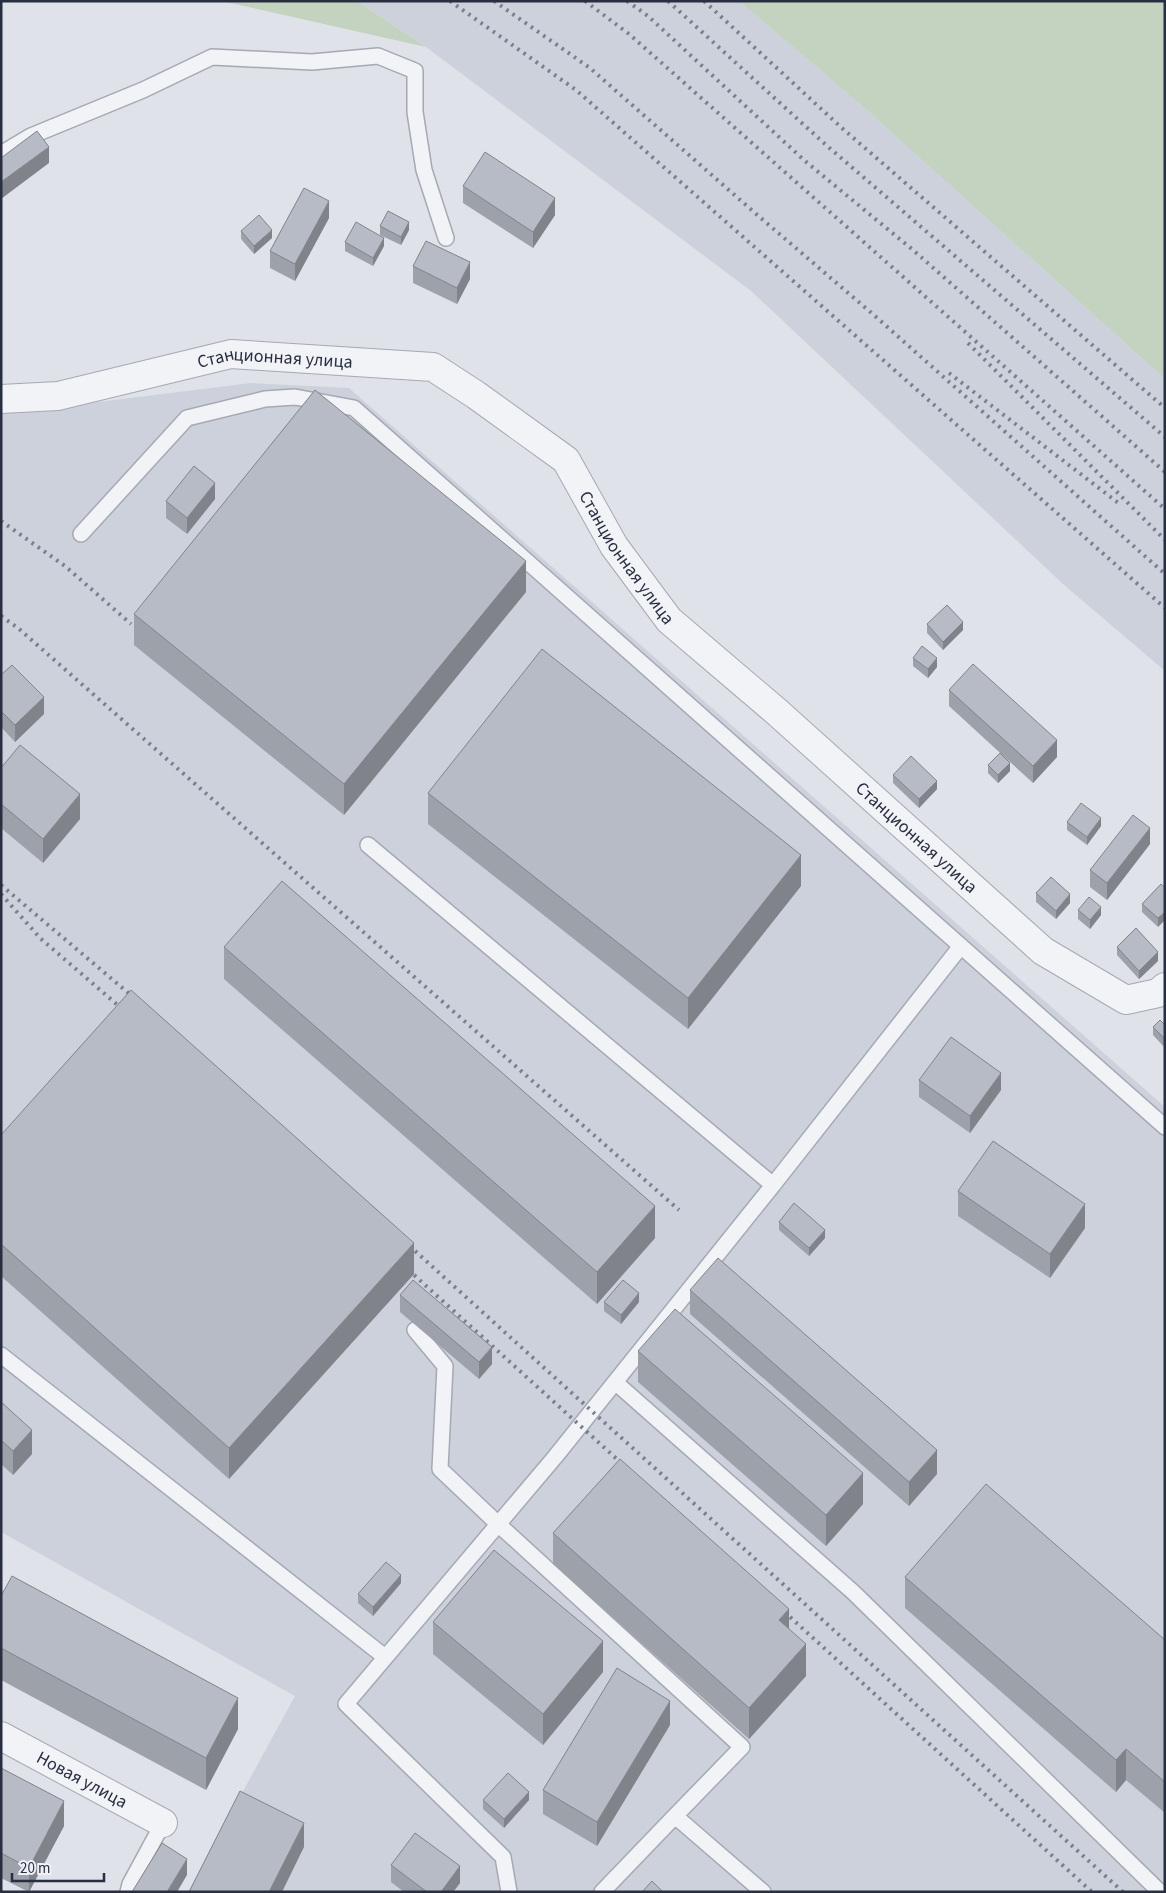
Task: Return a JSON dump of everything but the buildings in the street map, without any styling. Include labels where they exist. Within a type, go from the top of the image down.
[{"type":"street","name":"Станционная улица","points":[[1,400],[58,396],[231,354],[433,367],[476,395],[566,460],[614,546],[669,620],[777,712],[1043,951],[1126,1000],[1158,993],[1165,986]]},
{"type":"street","name":"Новая улица","points":[[1,1736],[163,1823]]},
{"type":"lane","points":[[1,154],[31,136],[143,90],[212,57],[312,62],[378,56],[415,71],[415,112],[424,170],[446,238]]},
{"type":"lane","points":[[81,534],[187,418],[265,399],[295,397],[354,408],[1165,1127]]},
{"type":"lane","points":[[368,846],[774,1185]]},
{"type":"lane","points":[[509,1892],[503,1857],[346,1704],[498,1524],[774,1185],[961,946]]},
{"type":"lane","points":[[415,1330],[445,1366],[440,1469],[742,1747],[602,1892]]},
{"type":"lane","points":[[1,1355],[385,1657]]},
{"type":"lane","points":[[614,1382],[853,1592],[1160,1892]]},
{"type":"lane","points":[[675,1816],[763,1892]]},
{"type":"lane","points":[[128,1892],[130,1884],[163,1823]]},
{"type":"shaded area","points":[[357,1],[739,1],[860,104],[1165,379],[1165,671],[1063,584],[751,291],[426,47]]},
{"type":"shaded area","points":[[251,383],[349,388],[1165,1107],[1165,1892],[188,1892],[295,1696],[1,1532],[1,414]]},
{"type":"green space","points":[[222,1],[357,1],[426,47]]},
{"type":"green space","points":[[739,1],[1165,1],[1165,379],[860,104]]},
{"type":"railway","points":[[450,1],[576,90],[1165,608]]},
{"type":"railway","points":[[494,1],[590,68],[875,316],[1165,574]]},
{"type":"railway","points":[[585,1],[629,34],[1165,509]]},
{"type":"railway","points":[[627,1],[648,16],[805,161],[913,250],[1165,472]]},
{"type":"railway","points":[[668,1],[826,145],[1165,437]]},
{"type":"railway","points":[[704,1],[843,129],[1165,408]]},
{"type":"railway","points":[[968,343],[1165,540]]},
{"type":"railway","points":[[949,373],[1121,505]]},
{"type":"railway","points":[[1,521],[65,566],[131,624]]},
{"type":"railway","points":[[1,616],[18,628],[679,1210]]},
{"type":"railway","points":[[1,885],[139,1002]]},
{"type":"railway","points":[[1,894],[40,938],[128,1014]]},
{"type":"railway","points":[[404,1241],[1123,1892]]},
{"type":"railway","points":[[403,1265],[629,1470]]},
{"type":"railway","points":[[779,1607],[1092,1892]]}]
